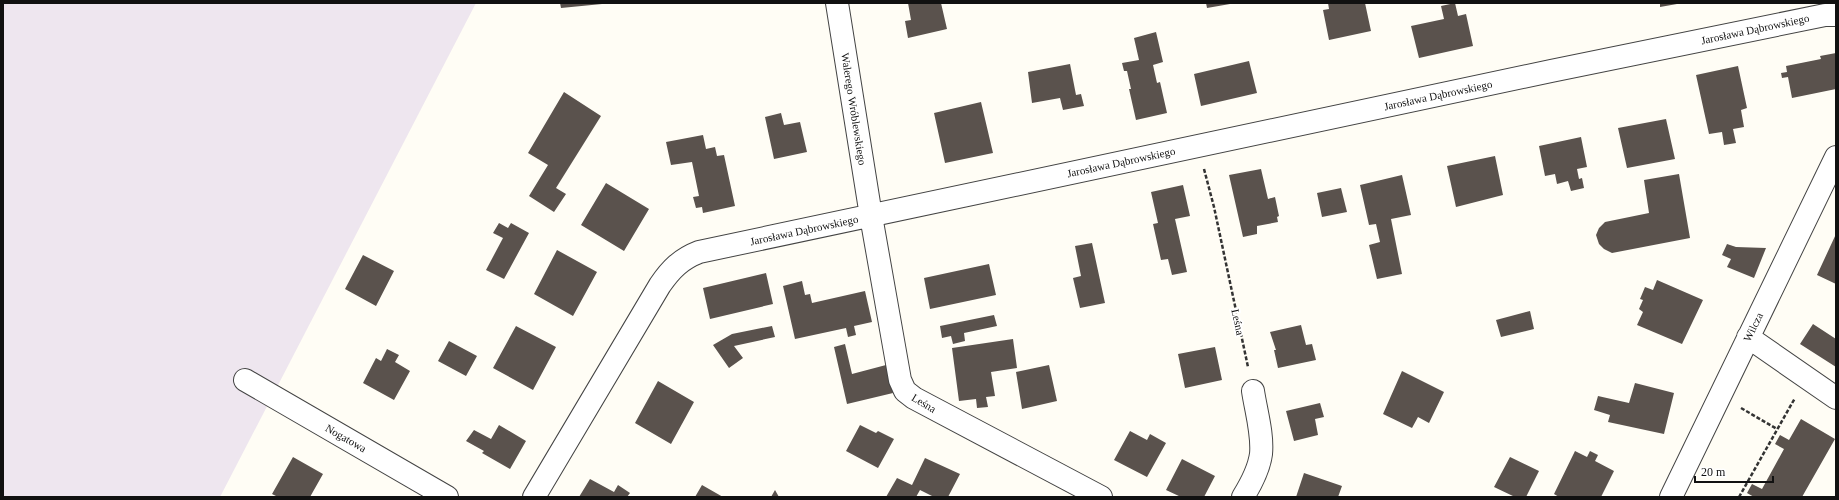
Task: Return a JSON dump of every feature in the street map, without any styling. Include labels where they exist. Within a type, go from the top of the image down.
[{"type":"street","name":"Walerego Wróblewskiego","points":[[837,3],[871,216]]},
{"type":"street","name":"Jarosława Dąbrowskiego","points":[[534,497],[660,285],[675,265],[687,257],[699,252],[1566,68],[1825,15],[1836,15]]},
{"type":"street","name":"Wilcza","points":[[1671,497],[1836,157]]},
{"type":"street","name":"Leśna","points":[[871,216],[900,380],[905,391],[914,398],[1101,497]]},
{"type":"street","points":[[1748,337],[1836,398]]},
{"type":"street","name":"Nogatowa","points":[[245,380],[446,497]]},
{"type":"street","points":[[1243,497],[1251,484],[1261,454],[1261,441],[1253,392]]},
{"type":"path","name":"Leśna","points":[[1197,146],[1214,207],[1253,392]]},
{"type":"path","points":[[1739,497],[1806,377]]},
{"type":"path","points":[[1720,396],[1777,429]]},
{"type":"shaded area","points":[[3,3],[476,3],[220,497],[3,497]]},
{"type":"building","points":[[560,3],[602,3],[602,4],[561,8]]},
{"type":"building","points":[[908,3],[941,3],[947,29],[908,38],[905,21],[911,20]]},
{"type":"building","points":[[1206,3],[1229,3],[1230,4],[1207,8]]},
{"type":"building","points":[[1328,3],[1365,3],[1371,31],[1329,40],[1323,10],[1329,9]]},
{"type":"building","points":[[1455,3],[1458,16],[1466,14],[1473,46],[1419,58],[1411,26],[1444,19],[1441,6]]},
{"type":"building","points":[[1660,3],[1677,3],[1677,4],[1660,7]]},
{"type":"building","points":[[1156,32],[1163,62],[1153,65],[1157,83],[1160,82],[1167,113],[1136,120],[1129,89],[1131,89],[1127,71],[1124,71],[1122,63],[1139,60],[1134,38]]},
{"type":"building","points":[[1836,53],[1836,89],[1792,98],[1788,77],[1782,78],[1781,73],[1787,72],[1786,66],[1821,59],[1820,56]]},
{"type":"building","points":[[1249,61],[1257,93],[1201,106],[1194,74]]},
{"type":"building","points":[[1070,64],[1076,95],[1081,94],[1084,106],[1063,110],[1060,98],[1032,103],[1028,72]]},
{"type":"building","points":[[1738,66],[1747,108],[1741,110],[1744,127],[1733,129],[1736,143],[1724,145],[1722,132],[1709,134],[1696,75]]},
{"type":"building","points":[[564,92],[601,116],[556,188],[566,194],[554,212],[529,196],[548,165],[528,153]]},
{"type":"building","points":[[981,102],[993,153],[945,163],[934,113]]},
{"type":"building","points":[[781,113],[784,125],[800,122],[807,152],[774,159],[765,117]]},
{"type":"building","points":[[1666,119],[1675,159],[1627,168],[1618,128]]},
{"type":"building","points":[[703,135],[706,149],[715,147],[717,156],[724,155],[735,206],[703,213],[702,207],[696,208],[693,197],[699,196],[692,162],[671,165],[666,142]]},
{"type":"building","points":[[1581,137],[1587,167],[1577,169],[1579,179],[1582,178],[1584,188],[1571,191],[1568,181],[1557,184],[1555,174],[1545,176],[1539,146]]},
{"type":"building","points":[[1495,156],[1503,195],[1456,207],[1447,166]]},
{"type":"building","points":[[1261,169],[1268,199],[1275,197],[1279,216],[1277,217],[1278,222],[1257,226],[1257,234],[1243,237],[1229,175]]},
{"type":"building","points":[[1679,174],[1690,238],[1612,253],[1604,249],[1599,244],[1596,235],[1599,228],[1605,222],[1649,213],[1644,180]]},
{"type":"building","points":[[1402,175],[1411,215],[1391,219],[1402,274],[1377,279],[1369,245],[1380,242],[1376,224],[1369,225],[1360,185]]},
{"type":"building","points":[[606,183],[649,209],[624,251],[581,225]]},
{"type":"building","points":[[1183,185],[1190,216],[1175,219],[1187,272],[1172,275],[1168,259],[1161,260],[1153,224],[1158,223],[1151,192]]},
{"type":"building","points":[[1341,188],[1347,212],[1322,217],[1317,193]]},
{"type":"building","points":[[499,223],[508,228],[511,223],[529,233],[504,279],[486,270],[503,238],[493,233]]},
{"type":"building","points":[[1836,234],[1836,284],[1817,275]]},
{"type":"building","points":[[1092,243],[1105,303],[1080,308],[1073,278],[1081,276],[1075,246]]},
{"type":"building","points":[[1727,244],[1736,247],[1766,248],[1754,278],[1727,267],[1731,259],[1722,255]]},
{"type":"building","points":[[557,250],[597,272],[573,316],[534,294]]},
{"type":"building","points":[[363,255],[394,271],[376,306],[345,289]]},
{"type":"building","points":[[989,264],[996,295],[930,309],[924,278]]},
{"type":"building","points":[[766,273],[773,304],[710,319],[703,288]]},
{"type":"building","points":[[1657,280],[1703,300],[1682,344],[1637,325],[1643,312],[1639,309],[1643,300],[1640,299],[1645,287],[1653,290]]},
{"type":"building","points":[[802,281],[805,295],[810,294],[812,303],[865,291],[872,322],[854,326],[856,335],[848,337],[846,328],[795,339],[783,286]]},
{"type":"building","points":[[1530,311],[1534,329],[1501,337],[1496,320]]},
{"type":"building","points":[[994,315],[997,326],[964,333],[965,341],[953,344],[951,336],[942,338],[940,326]]},
{"type":"building","points":[[1813,324],[1836,339],[1836,367],[1800,344]]},
{"type":"building","points":[[1301,325],[1306,345],[1312,344],[1316,360],[1278,368],[1274,350],[1276,350],[1270,332]]},
{"type":"building","points":[[516,326],[556,347],[533,390],[493,368]]},
{"type":"building","points":[[772,326],[775,337],[734,346],[743,358],[729,368],[713,345],[732,334]]},
{"type":"building","points":[[1013,339],[1017,368],[991,372],[995,396],[986,397],[988,407],[977,408],[976,399],[959,401],[952,348]]},
{"type":"building","points":[[449,341],[477,356],[466,376],[438,361]]},
{"type":"building","points":[[845,344],[852,374],[886,365],[893,393],[847,404],[834,347]]},
{"type":"building","points":[[1215,347],[1222,380],[1185,388],[1178,354]]},
{"type":"building","points":[[387,349],[399,355],[395,362],[410,371],[394,400],[363,383],[376,358],[381,361]]},
{"type":"building","points":[[1049,365],[1057,401],[1022,409],[1016,372]]},
{"type":"building","points":[[1402,371],[1444,392],[1429,423],[1418,417],[1412,428],[1383,414]]},
{"type":"building","points":[[658,381],[694,402],[671,444],[635,423]]},
{"type":"building","points":[[1635,383],[1674,393],[1664,434],[1608,422],[1610,415],[1594,410],[1598,396],[1629,403]]},
{"type":"building","points":[[1320,403],[1324,417],[1315,419],[1318,435],[1294,441],[1286,411]]},
{"type":"building","points":[[1801,419],[1835,439],[1802,497],[1754,497],[1747,493],[1752,484],[1762,489],[1784,449],[1775,444],[1780,435],[1789,440]]},
{"type":"building","points":[[499,425],[526,441],[510,469],[482,453],[484,451],[466,441],[474,430],[491,439]]},
{"type":"building","points":[[860,425],[876,433],[878,431],[894,439],[878,468],[846,451]]},
{"type":"building","points":[[1130,431],[1147,440],[1150,434],[1166,443],[1147,477],[1114,460]]},
{"type":"building","points":[[1575,451],[1587,457],[1590,451],[1598,455],[1595,461],[1614,471],[1601,497],[1559,497],[1554,494]]},
{"type":"building","points":[[293,457],[323,474],[310,497],[278,497],[272,494]]},
{"type":"building","points":[[1510,457],[1539,471],[1526,497],[1515,497],[1494,487]]},
{"type":"building","points":[[925,458],[960,474],[948,497],[934,497],[920,490],[916,497],[886,497],[897,478],[912,485]]},
{"type":"building","points":[[1182,459],[1215,476],[1204,497],[1181,497],[1166,490]]},
{"type":"building","points":[[1304,473],[1342,486],[1338,497],[1296,497]]},
{"type":"building","points":[[590,479],[614,492],[618,485],[630,493],[627,497],[579,497]]},
{"type":"building","points":[[702,485],[723,497],[695,497]]},
{"type":"building","points":[[775,490],[779,497],[771,497]]}]
